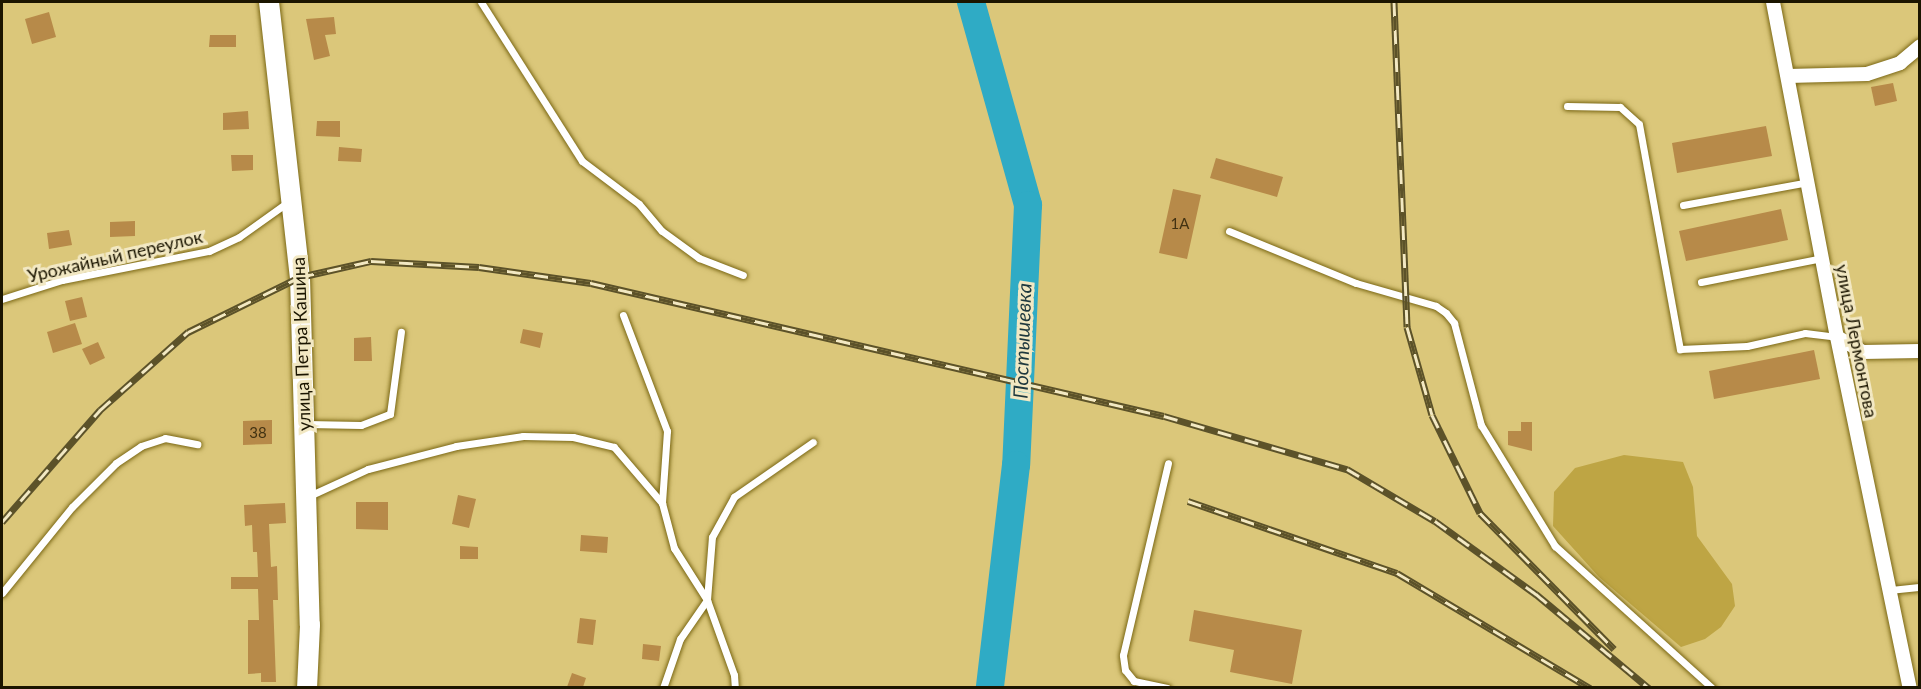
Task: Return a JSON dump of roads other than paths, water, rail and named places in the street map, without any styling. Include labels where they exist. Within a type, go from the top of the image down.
[{"type":"main road","name":"улица Петра Кашина","points":[[268,2],[294,198],[310,625],[307,687]]},
{"type":"street","name":"улица Лермонтова","points":[[1773,2],[1837,337],[1910,687]]},
{"type":"street","points":[[1788,76],[1867,74],[1900,63],[1920,46]]},
{"type":"street","points":[[1837,337],[1863,352],[1920,351]]},
{"type":"lane","points":[[481,2],[582,160],[639,204],[662,231],[699,258],[743,275]]},
{"type":"lane","points":[[1567,106],[1620,107],[1639,124],[1680,349],[1747,346],[1805,333],[1837,337]]},
{"type":"lane","points":[[1683,205],[1808,182]]},
{"type":"lane","name":"Урожайный переулок","points":[[2,299],[62,280],[209,251],[239,237],[294,198]]},
{"type":"lane","points":[[1229,231],[1356,283],[1436,306],[1446,313],[1454,323],[1481,424],[1555,546],[1712,687]]},
{"type":"lane","points":[[1701,282],[1822,258]]},
{"type":"lane","points":[[622,315],[667,431],[662,502],[674,548],[707,600],[734,675],[735,687]]},
{"type":"lane","points":[[304,424],[362,425],[390,414],[401,332]]},
{"type":"lane","points":[[306,497],[379,466],[456,446],[543,436],[573,436],[614,447],[662,502]]},
{"type":"lane","points":[[2,593],[72,507],[116,463],[141,446],[165,438],[197,444]]},
{"type":"lane","points":[[663,687],[680,639],[707,600],[712,537],[734,497],[813,442]]},
{"type":"lane","points":[[1167,687],[1134,681],[1125,670],[1123,655],[1168,463]]},
{"type":"lane","points":[[1890,590],[1920,587]]},
{"type":"waterway","name":"Постышевка","points":[[971,2],[1028,205],[1016,465],[990,688]]},
{"type":"railway","points":[[1394,2],[1407,327],[1432,415],[1480,513],[1614,649]]},
{"type":"railway","points":[[2,522],[100,410],[188,332],[300,277],[371,261],[479,267],[591,283],[1164,416],[1347,469],[1435,521],[1536,594],[1649,688]]},
{"type":"railway","points":[[1188,501],[1397,573],[1590,688]]}]
